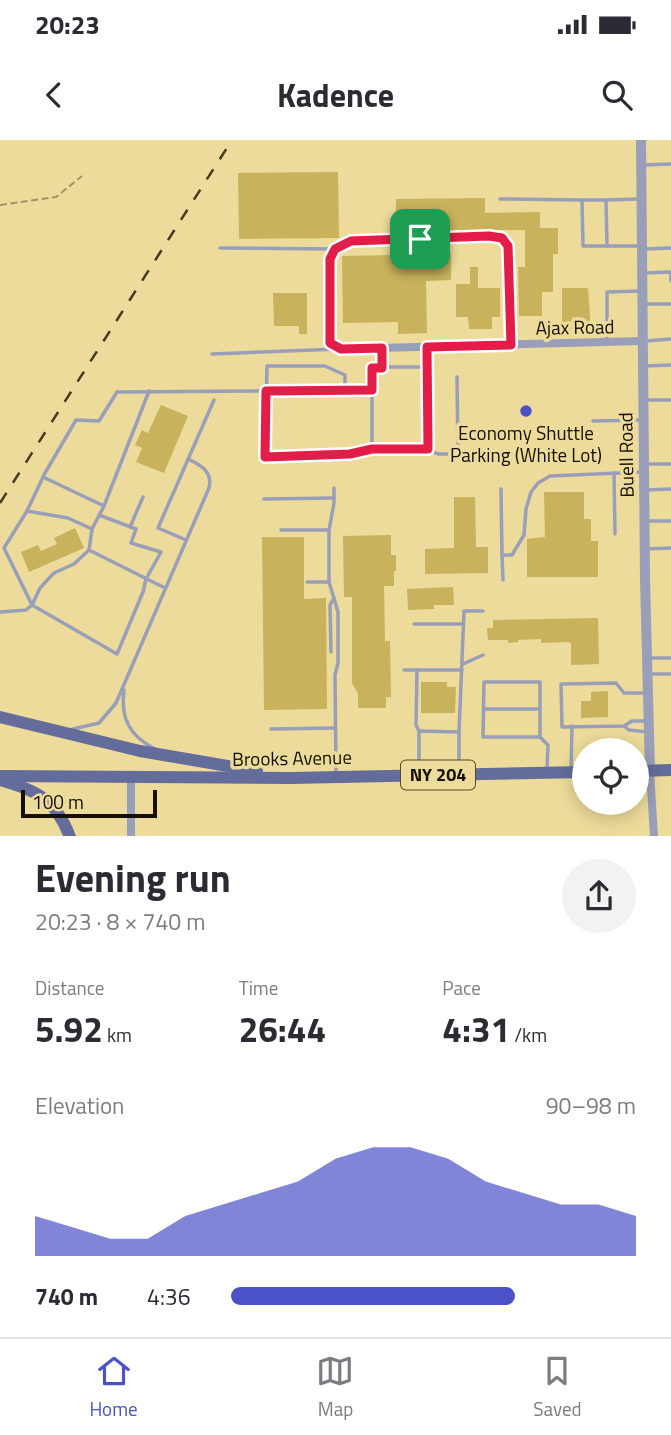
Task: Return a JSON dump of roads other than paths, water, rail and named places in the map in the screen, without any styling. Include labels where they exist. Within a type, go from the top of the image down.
[{"type":"main road","points":[[0,718],[130,750],[291,778]]},
{"type":"main road","points":[[649,771],[671,770]]},
{"type":"main road","name":"Brooks Avenue","points":[[0,778],[291,778],[571,772]]},
{"type":"main road","points":[[0,778],[45,797],[60,815],[70,836]]},
{"type":"street","name":"Buell Road","points":[[641,140],[648,738]]},
{"type":"street","name":"Ajax Road","points":[[341,349],[642,341]]},
{"type":"street","points":[[131,777],[131,836]]},
{"type":"street","points":[[649,806],[654,836]]},
{"type":"lane","points":[[641,165],[671,164]]},
{"type":"lane","points":[[500,199],[641,199]]},
{"type":"lane","points":[[582,200],[583,246],[671,248]]},
{"type":"lane","points":[[607,200],[607,246]]},
{"type":"lane","points":[[220,248],[335,249],[351,241],[489,236],[502,238],[508,246],[511,345]]},
{"type":"lane","points":[[335,249],[330,259],[330,343],[341,349]]},
{"type":"lane","points":[[642,273],[671,272],[671,281]]},
{"type":"lane","points":[[607,342],[607,292],[642,291]]},
{"type":"lane","points":[[642,304],[671,304]]},
{"type":"lane","points":[[642,341],[671,339]]},
{"type":"lane","points":[[427,347],[428,449]]},
{"type":"lane","points":[[382,348],[382,368]]},
{"type":"lane","points":[[212,354],[341,349]]},
{"type":"lane","points":[[642,366],[671,365]]},
{"type":"lane","points":[[345,390],[345,374],[325,366],[267,366],[265,457],[350,454],[372,449],[428,449],[438,454],[458,454],[457,377]]},
{"type":"lane","points":[[372,449],[372,368],[427,368]]},
{"type":"lane","points":[[99,515],[136,529],[131,543],[161,552],[146,579],[117,654],[32,605],[4,548],[76,420],[99,421],[117,392],[372,390]]},
{"type":"lane","points":[[0,612],[26,610],[32,605],[40,588],[54,573],[74,564],[89,550],[92,529],[104,506],[149,391]]},
{"type":"lane","points":[[186,540],[158,528],[214,400]]},
{"type":"lane","points":[[643,400],[671,400]]},
{"type":"lane","points":[[593,421],[643,420]]},
{"type":"lane","points":[[43,728],[74,729],[95,725],[112,708],[125,685],[211,481],[206,470],[188,459]]},
{"type":"lane","points":[[502,555],[512,555],[524,536],[526,509],[531,492],[550,475],[614,473],[671,464]]},
{"type":"lane","points":[[614,473],[615,534]]},
{"type":"lane","points":[[43,477],[104,506]]},
{"type":"lane","points":[[334,488],[329,530],[329,582],[338,612],[336,777]]},
{"type":"lane","points":[[501,489],[503,580]]},
{"type":"lane","points":[[644,490],[671,489]]},
{"type":"lane","points":[[130,527],[143,498]]},
{"type":"lane","points":[[264,499],[334,498]]},
{"type":"lane","points":[[27,511],[68,518],[92,529]]},
{"type":"lane","points":[[644,521],[671,521]]},
{"type":"lane","points":[[281,530],[329,530]]},
{"type":"lane","points":[[645,549],[671,548]]},
{"type":"lane","points":[[89,550],[166,588]]},
{"type":"lane","points":[[307,582],[329,582]]},
{"type":"lane","points":[[331,652],[330,605],[334,598]]},
{"type":"lane","points":[[459,774],[464,611],[483,611]]},
{"type":"lane","points":[[414,624],[463,624]]},
{"type":"lane","points":[[463,664],[484,655]]},
{"type":"lane","points":[[647,658],[671,658]]},
{"type":"lane","points":[[404,670],[462,670]]},
{"type":"lane","points":[[417,670],[419,775]]},
{"type":"lane","points":[[647,674],[671,674]]},
{"type":"lane","points":[[540,737],[483,737],[484,682],[540,682],[540,737],[548,745],[547,772]]},
{"type":"lane","points":[[648,694],[624,694],[616,683],[561,684],[562,727],[624,726],[636,732],[649,732]]},
{"type":"lane","points":[[125,685],[123,709],[125,721],[131,731],[152,747],[182,759]]},
{"type":"lane","points":[[484,709],[540,709]]},
{"type":"lane","points":[[624,726],[632,721],[649,721]]},
{"type":"lane","points":[[571,772],[572,726]]},
{"type":"lane","points":[[271,729],[335,727]]},
{"type":"lane","points":[[419,732],[459,732]]},
{"type":"railway","points":[[0,503],[232,140]]},
{"type":"place","name":"Economy Shuttle Parking (White Lot)","points":[[526,411]]}]
